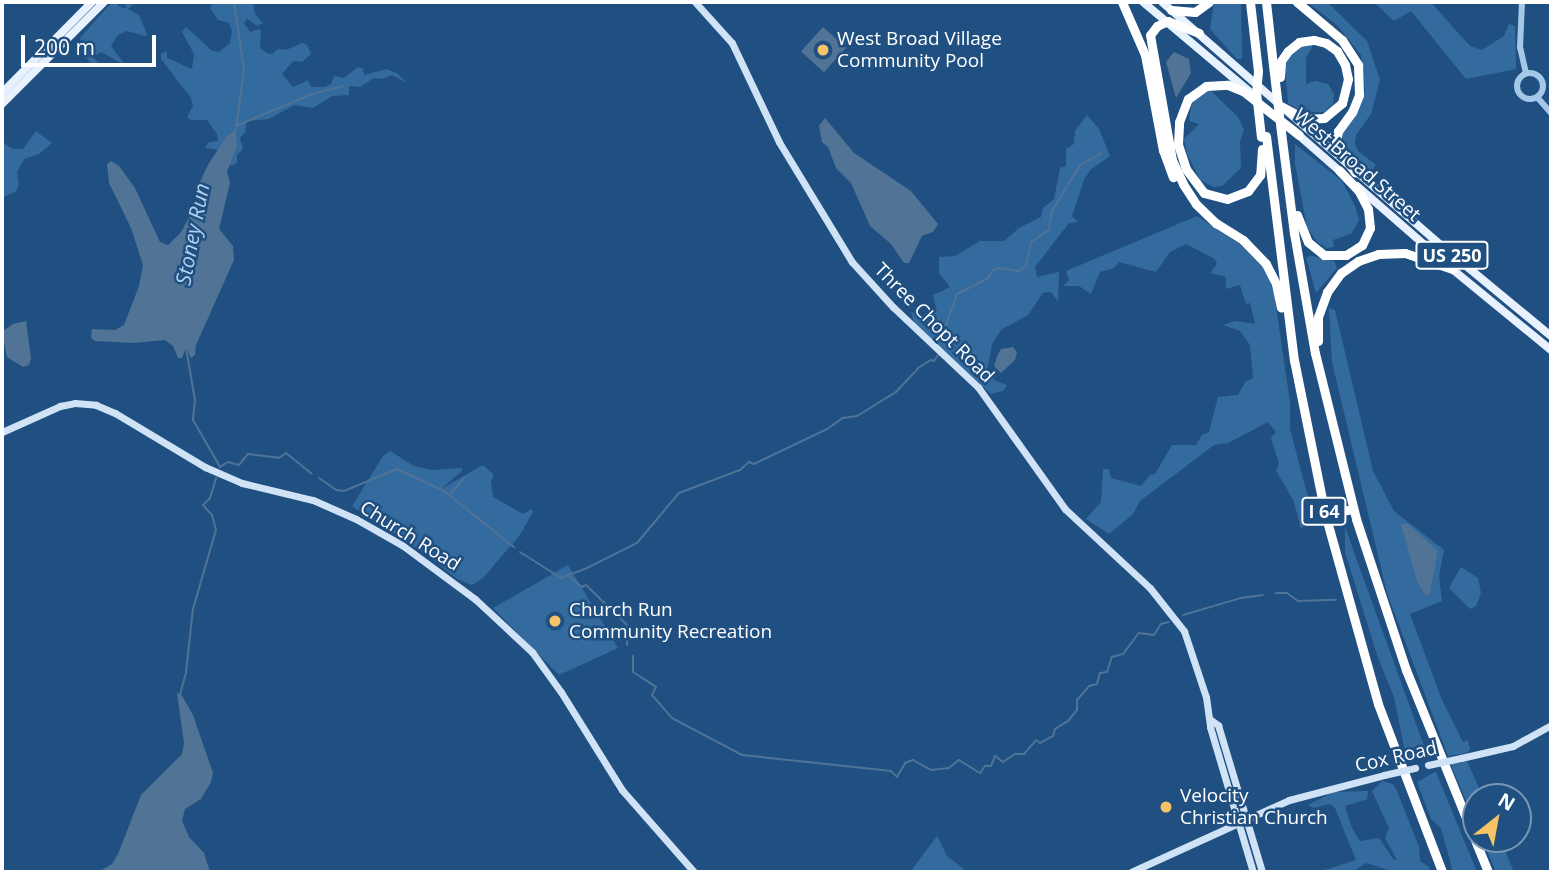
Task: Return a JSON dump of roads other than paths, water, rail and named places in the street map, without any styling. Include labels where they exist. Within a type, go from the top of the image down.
[{"type":"highway","points":[[1122,2],[1145,55],[1168,166],[1184,195],[1216,223],[1251,247],[1271,273],[1278,288],[1286,335],[1294,360]]},
{"type":"highway","points":[[1171,10],[1195,12],[1209,2]]},
{"type":"highway","name":"I 64","points":[[1250,2],[1264,136],[1294,360],[1325,514],[1378,704],[1442,872]]},
{"type":"highway","name":"I 64","points":[[1266,2],[1283,152],[1303,290],[1326,402],[1353,509],[1406,670],[1488,872]]},
{"type":"highway","points":[[1297,2],[1342,40],[1358,65],[1359,95],[1352,112],[1338,131],[1336,141],[1338,149],[1355,172]]},
{"type":"highway","points":[[1199,33],[1166,22],[1155,27],[1150,40],[1170,150],[1188,193],[1216,223]]},
{"type":"highway","points":[[1281,132],[1284,116],[1280,77],[1281,61],[1299,42],[1314,40],[1326,43],[1337,51],[1349,79],[1342,103],[1325,118],[1306,119],[1282,107]]},
{"type":"highway","points":[[1264,136],[1263,163],[1256,182],[1240,196],[1220,199],[1204,193],[1189,175],[1180,152],[1179,122],[1185,104],[1195,91],[1206,86],[1224,84],[1243,91],[1299,135]]},
{"type":"highway","points":[[1285,166],[1303,234],[1319,252],[1335,257],[1350,254],[1359,248],[1367,237],[1371,224],[1362,195],[1339,170]]},
{"type":"highway","points":[[1326,402],[1317,322],[1322,301],[1334,281],[1358,261],[1391,252],[1416,255],[1452,269]]},
{"type":"highway","points":[[1325,514],[1353,509]]},
{"type":"main road","points":[[2,93],[92,2]]},
{"type":"main road","points":[[2,104],[104,2]]},
{"type":"main road","name":"Three Chopt Road","points":[[695,2],[732,43],[779,142],[852,262],[893,307],[974,382],[1065,509],[1150,588],[1173,616],[1190,645],[1212,720],[1210,727],[1262,872]]},
{"type":"main road","name":"West Broad Street","points":[[1143,2],[1551,351]]},
{"type":"main road","name":"West Broad Street","points":[[1162,2],[1355,172],[1551,336]]},
{"type":"main road","name":"Church Road","points":[[2,432],[60,406],[79,403],[96,405],[125,419],[205,467],[242,483],[313,500],[356,519],[402,545],[472,596],[532,652],[562,692],[622,790],[694,872]]},
{"type":"main road","name":"Cox Road","points":[[1243,821],[1311,792],[1513,746],[1551,725]]},
{"type":"main road","points":[[1131,872],[1243,821]]},
{"type":"main road","name":"Three Chopt Road","points":[[1243,821],[1253,872]]},
{"type":"street","points":[[1522,2],[1520,47],[1526,73]]},
{"type":"street","points":[[1526,73],[1536,74],[1542,81],[1542,91],[1537,97],[1527,98],[1519,92],[1517,82],[1526,73]]},
{"type":"street","points":[[1537,97],[1551,113]]},
{"type":"water","name":"West Broad Village Community Pool","points":[[823,27],[846,48],[824,72],[801,52]]},
{"type":"water","points":[[1174,52],[1189,59],[1191,73],[1176,98],[1166,62]]},
{"type":"water","points":[[825,118],[854,153],[911,191],[938,224],[933,232],[922,236],[909,263],[904,263],[891,244],[870,226],[851,183],[836,168],[828,147],[822,142],[819,126]]},
{"type":"water","points":[[236,129],[237,146],[227,172],[230,183],[219,229],[233,246],[234,260],[196,345],[195,355],[191,358],[186,347],[182,358],[178,358],[173,346],[165,340],[133,343],[95,341],[91,338],[92,329],[115,330],[124,325],[139,286],[143,265],[131,228],[109,183],[107,164],[111,161],[119,166],[135,188],[160,242],[168,245],[181,232],[192,212],[198,186],[209,163],[227,136]]},
{"type":"water","points":[[26,321],[31,358],[29,365],[23,367],[7,357],[2,332],[13,324]]},
{"type":"water","points":[[1013,347],[1017,352],[1015,360],[1001,373],[994,366],[997,356],[1001,349]]},
{"type":"water","points":[[1401,524],[1408,524],[1438,551],[1430,595],[1425,595],[1417,582]]},
{"type":"water","points":[[177,693],[181,694],[193,715],[213,773],[201,799],[185,809],[182,821],[189,837],[204,853],[210,872],[98,872],[112,864],[118,854],[141,795],[182,754],[184,743]]},
{"type":"waterway","name":"Stoney Run","points":[[234,2],[244,70],[236,129]]},
{"type":"waterway","points":[[236,126],[312,94],[343,86]]},
{"type":"waterway","points":[[940,342],[957,294],[988,278],[993,270],[999,268],[1019,271],[1026,266],[1031,242],[1049,230],[1052,211],[1080,165],[1102,153]]},
{"type":"waterway","name":"Stoney Run","points":[[186,348],[195,400],[193,420],[220,467],[228,462],[239,465],[248,454],[279,458],[286,453],[312,474]]},
{"type":"waterway","points":[[520,552],[561,578],[587,568],[637,543],[679,493],[740,470],[749,462],[754,464],[827,429],[843,418],[857,416],[896,392],[918,368],[931,360],[934,361],[938,355]]},
{"type":"waterway","points":[[319,478],[336,490],[344,491],[397,469],[444,491],[514,547]]},
{"type":"waterway","name":"Stoney Run","points":[[180,695],[186,672],[193,609],[216,530],[212,515],[203,505],[210,498],[216,478]]},
{"type":"waterway","points":[[450,495],[464,478]]},
{"type":"waterway","points":[[570,577],[582,587],[586,585],[627,625],[627,645]]},
{"type":"waterway","points":[[1276,593],[1287,593],[1298,601],[1336,600]]},
{"type":"waterway","points":[[1183,615],[1241,598],[1263,595]]},
{"type":"waterway","points":[[633,656],[633,672],[656,687],[652,695],[672,718],[742,755],[891,771],[897,777],[905,763],[913,760],[931,770],[949,768],[959,760],[980,773],[985,766],[991,766],[995,756],[1003,762],[1015,754],[1024,754],[1036,740],[1040,743],[1053,736],[1055,729],[1068,721],[1077,710],[1077,700],[1089,686],[1097,684],[1100,673],[1107,672],[1112,657],[1123,654],[1139,633],[1154,635],[1161,624],[1169,622]]},
{"type":"place","name":"West Broad Village Community Pool","points":[[823,50]]},
{"type":"place","name":"Church Run Community Recreation","points":[[555,621]]},
{"type":"place","name":"Velocity Christian Church","points":[[1166,807]]}]
